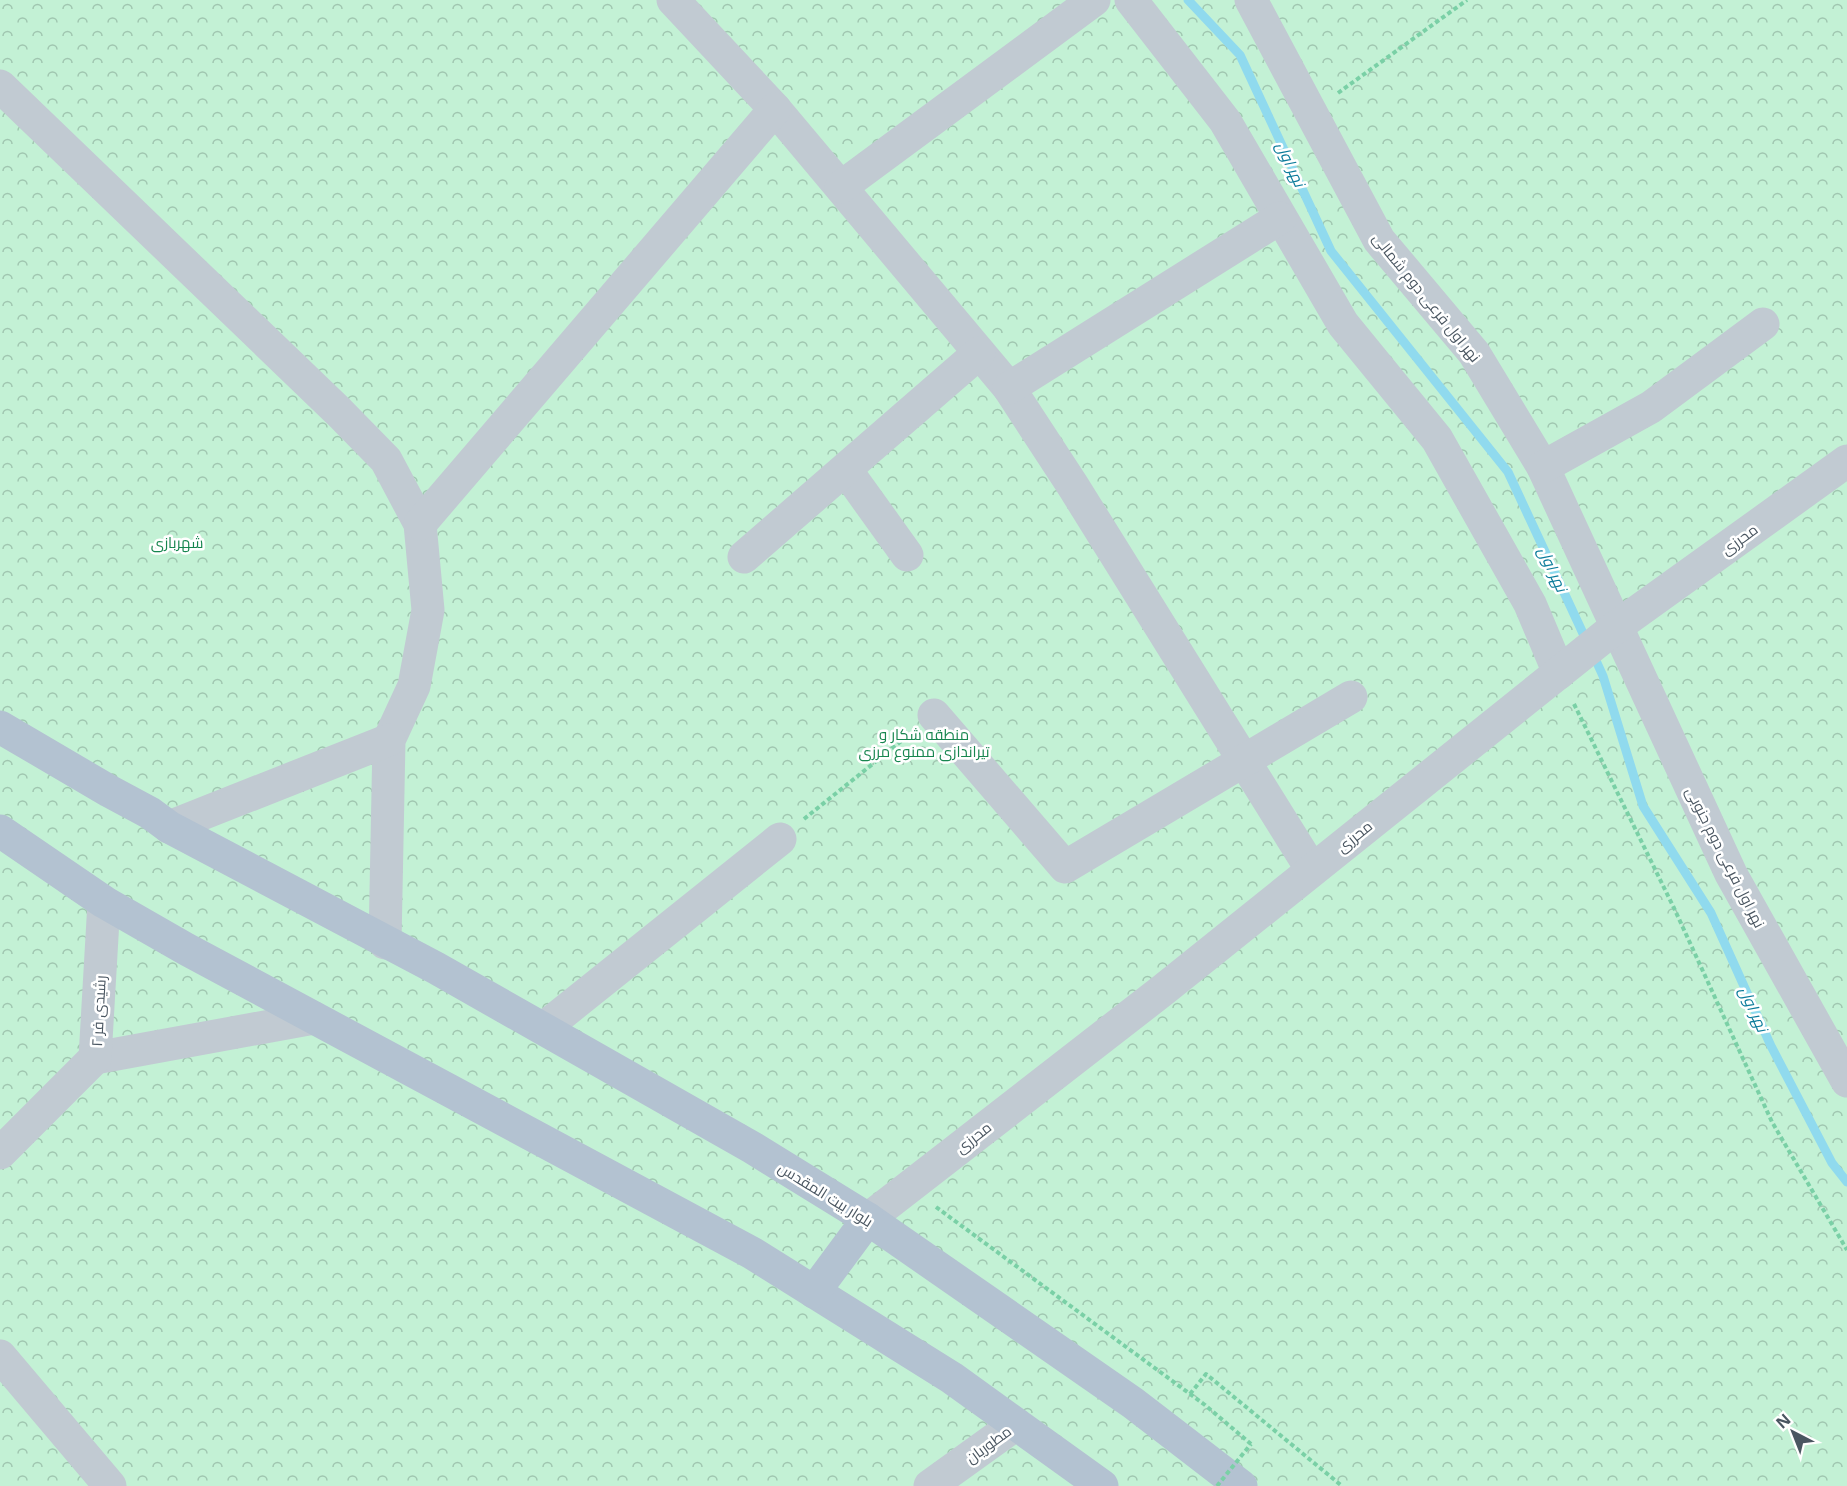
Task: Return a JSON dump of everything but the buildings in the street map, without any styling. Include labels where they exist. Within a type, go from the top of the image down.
[{"type":"main road","name":"بلوار بیت المقدس","points":[[0,727],[108,791],[150,813],[169,827],[436,968],[753,1148],[868,1219],[1133,1403],[1241,1486]]},
{"type":"main road","points":[[4,842],[104,902],[314,1018],[752,1253],[952,1378],[1102,1486]]},
{"type":"main road","points":[[814,1292],[868,1219]]},
{"type":"street","points":[[673,0],[775,109],[1009,388],[1073,486],[1312,870]]},
{"type":"street","points":[[842,187],[1094,0]]},
{"type":"street","points":[[1131,0],[1225,121],[1343,324],[1437,439],[1566,667]]},
{"type":"street","name":"نهر اول فرعی دوم شمالی","points":[[1251,0],[1378,240],[1474,354],[1543,467],[1610,631]]},
{"type":"street","points":[[0,86],[386,460],[420,524],[428,610],[414,686],[389,740],[385,943]]},
{"type":"street","points":[[420,524],[775,109]]},
{"type":"street","points":[[1009,388],[1280,218]]},
{"type":"street","points":[[1543,467],[1651,407],[1763,324]]},
{"type":"street","points":[[744,557],[980,353]]},
{"type":"street","name":"محرزی","points":[[868,1219],[1145,1004],[1610,631],[1847,461]]},
{"type":"street","points":[[846,470],[907,555]]},
{"type":"street","name":"نهر اول فرعی دوم جنوبی","points":[[1610,631],[1731,873],[1847,1081]]},
{"type":"street","points":[[934,715],[1065,867],[1351,697]]},
{"type":"street","points":[[169,827],[389,740]]},
{"type":"street","points":[[544,1028],[780,839]]},
{"type":"street","name":"رشیدی فر ۲","points":[[0,1153],[95,1058],[104,902]]},
{"type":"street","points":[[95,1058],[314,1018]]},
{"type":"street","points":[[0,1356],[110,1486]]},
{"type":"street","name":"مطوریان","points":[[930,1486],[1016,1424]]},
{"type":"path","points":[[1310,112],[1417,38],[1467,0]]},
{"type":"path","points":[[1566,667],[1772,1122],[1847,1250]]},
{"type":"path","points":[[780,839],[934,715]]},
{"type":"path","points":[[909,1187],[1190,1394],[1251,1443],[1216,1486]]},
{"type":"path","points":[[1190,1394],[1206,1374],[1342,1486]]},
{"type":"green space","name":"منطقه شکار و تیراندازی ممنوع مرزی","points":[[0,0],[1847,0],[1847,1486],[0,1486]]},
{"type":"waterway","name":"نهر اول","points":[[1188,0],[1240,55],[1331,251],[1508,472],[1587,642]]},
{"type":"waterway","name":"نهر اول","points":[[1593,654],[1603,676],[1643,806],[1711,913],[1771,1046],[1832,1163],[1847,1182]]},
{"type":"park label","name":"شهربازی","points":[[177,542]]}]
